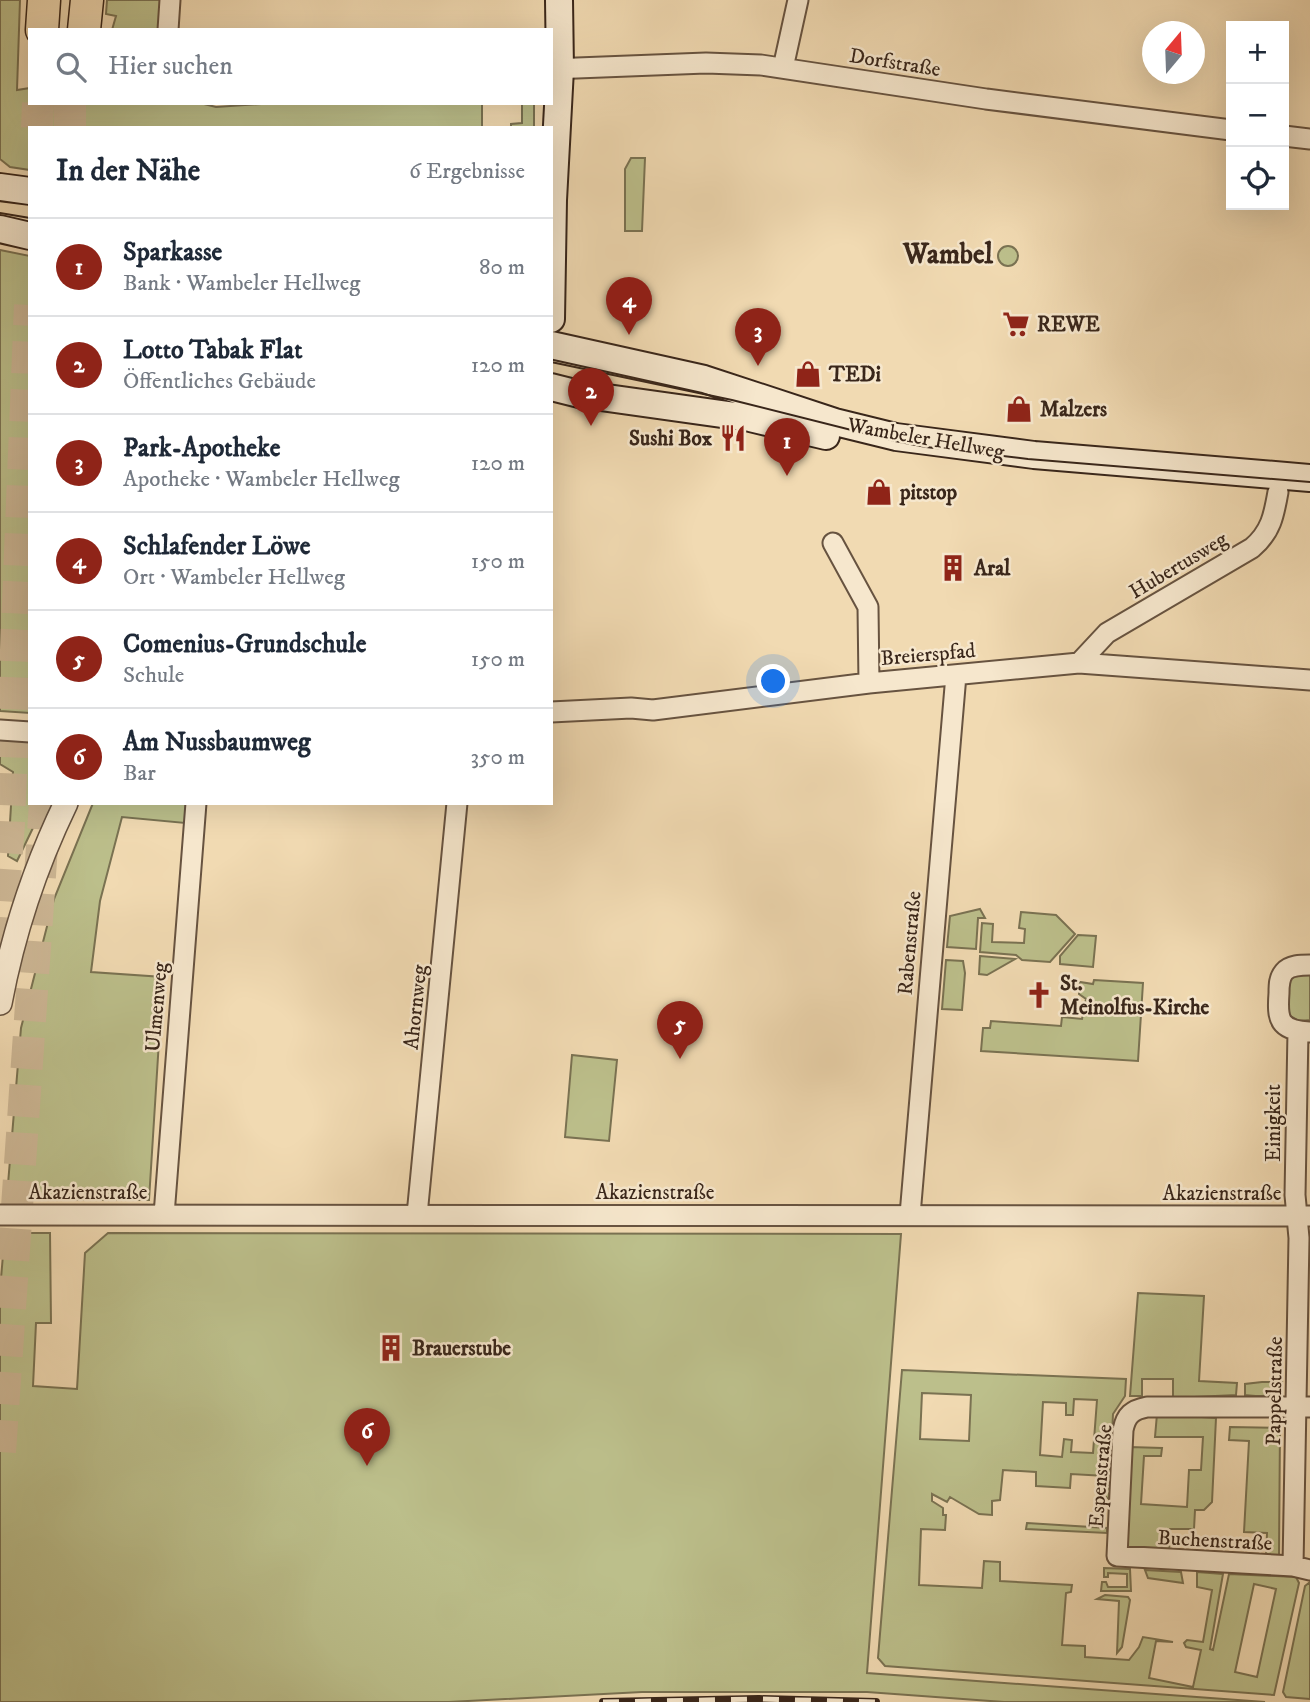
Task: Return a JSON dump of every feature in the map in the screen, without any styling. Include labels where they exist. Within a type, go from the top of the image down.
[{"type":"highway","points":[[42,28],[44,0]]},
{"type":"highway","points":[[74,28],[76,0]]},
{"type":"highway","points":[[83,28],[88,0]]},
{"type":"main road","points":[[553,200],[559,0]]},
{"type":"main road","points":[[0,187],[28,191]]},
{"type":"main road","points":[[0,229],[28,236]]},
{"type":"main road","name":"Wambeler Hellweg","points":[[553,345],[704,379],[835,422],[896,437],[1034,455],[1310,478]]},
{"type":"main road","name":"Wambeler Hellweg","points":[[553,388],[579,394],[750,418],[925,459],[1010,469],[1310,494]]},
{"type":"street","points":[[168,28],[170,0]]},
{"type":"street","points":[[783,68],[798,0]]},
{"type":"street","name":"Dorfstraße","points":[[555,69],[706,63],[783,68],[986,99],[1226,129]]},
{"type":"street","points":[[1289,137],[1310,139]]},
{"type":"street","name":"Hubertusweg","points":[[1079,663],[1107,633],[1252,548],[1264,538],[1271,526],[1278,492]]},
{"type":"street","points":[[833,543],[868,607],[869,683]]},
{"type":"street","name":"Breierspfad","points":[[553,712],[618,708],[653,710],[869,683],[1079,663],[1310,680]]},
{"type":"street","name":"Rabenstraße","points":[[910,1215],[956,675]]},
{"type":"street","points":[[0,730],[28,732]]},
{"type":"street","points":[[0,1003],[7,939],[65,805]]},
{"type":"street","name":"Ulmenweg","points":[[164,1215],[196,805]]},
{"type":"street","name":"Ahornweg","points":[[417,1216],[457,805]]},
{"type":"street","name":"Einigkeit","points":[[1304,1216],[1295,1195],[1303,1151],[1304,1032],[1288,1028],[1281,1021],[1278,1012],[1279,980],[1283,972],[1288,968],[1310,965]]},
{"type":"street","name":"Akazienstraße","points":[[0,1215],[1304,1216]]},
{"type":"street","name":"Pappelstraße","points":[[1302,1568],[1303,1407],[1299,1238],[1304,1216]]},
{"type":"street","name":"Espenstraße","points":[[1117,1556],[1123,1430],[1129,1413],[1147,1407],[1303,1407]]},
{"type":"street","name":"Buchenstraße","points":[[1117,1556],[1302,1568]]},
{"type":"green space","points":[[0,0],[20,0],[17,90],[28,88],[28,105],[482,105],[482,126],[28,126],[28,170],[10,167],[0,159]]},
{"type":"green space","points":[[107,0],[162,0],[160,28],[113,28],[116,16],[106,14]]},
{"type":"green space","points":[[522,105],[534,105],[534,126],[511,126],[522,123]]},
{"type":"green space","points":[[631,158],[645,158],[642,231],[625,231],[625,169]]},
{"type":"green space","points":[[1008,246],[1015,249],[1018,256],[1015,263],[1008,266],[1001,263],[998,256],[1001,249]]},
{"type":"green space","points":[[0,250],[28,256],[28,713],[0,711]]},
{"type":"green space","points":[[0,747],[28,749],[28,805],[44,805],[17,861],[8,856],[13,772],[0,764]]},
{"type":"green space","points":[[92,805],[187,805],[185,823],[122,817],[100,901],[91,972],[163,977],[149,1200],[28,1200],[12,1194],[8,1184],[21,1028],[54,899]]},
{"type":"green space","points":[[980,909],[985,918],[978,918],[976,949],[947,947],[950,916]]},
{"type":"green space","points":[[1021,912],[1056,915],[1075,934],[1050,962],[1022,960],[1016,955],[980,952],[982,923],[993,924],[992,942],[1024,943],[1025,929],[1019,928]]},
{"type":"green space","points":[[1078,935],[1096,936],[1093,967],[1060,964],[1060,956]]},
{"type":"green space","points":[[980,956],[1015,959],[987,975],[979,974]]},
{"type":"green space","points":[[946,960],[963,961],[965,973],[962,1010],[942,1009]]},
{"type":"green space","points":[[1310,971],[1310,1020],[1299,1021],[1287,1014],[1287,977]]},
{"type":"green space","points":[[1094,980],[1143,983],[1138,1061],[981,1051],[983,1028],[990,1028],[991,1021],[1061,1026],[1062,1017],[1082,1019],[1086,999],[1079,994],[1080,982],[1093,984]]},
{"type":"green space","points":[[572,1055],[617,1060],[609,1141],[565,1137]]},
{"type":"green space","points":[[28,1233],[50,1233],[51,1323],[36,1323],[33,1386],[77,1389],[85,1253],[108,1233],[901,1234],[867,1673],[1265,1702],[1004,1702],[867,1692],[642,1692],[449,1702],[0,1702],[0,1290],[3,1255],[12,1238]]},
{"type":"green space","points":[[1138,1293],[1204,1296],[1199,1381],[1237,1383],[1236,1395],[1173,1398],[1173,1379],[1142,1379],[1142,1396],[1130,1396]]},
{"type":"green space","points":[[902,1370],[1126,1379],[1125,1396],[1113,1414],[1109,1499],[1105,1496],[1106,1485],[1109,1485],[1106,1476],[1071,1474],[1070,1488],[1036,1486],[1036,1472],[1003,1470],[1000,1500],[992,1501],[992,1515],[979,1514],[950,1497],[947,1502],[932,1494],[932,1501],[943,1508],[943,1515],[946,1515],[945,1530],[921,1529],[919,1585],[982,1588],[984,1561],[1000,1562],[1000,1581],[1072,1585],[1071,1592],[1066,1593],[1062,1645],[1085,1646],[1085,1657],[1129,1660],[1143,1637],[1173,1642],[1156,1641],[1149,1678],[1193,1687],[1201,1650],[1186,1647],[1184,1643],[1187,1640],[1203,1642],[1212,1590],[1197,1587],[1197,1572],[1223,1574],[1210,1649],[1213,1650],[1229,1574],[1296,1577],[1299,1583],[1274,1695],[885,1666],[878,1658]],"holes":[[[922,1393],[971,1395],[969,1441],[920,1439]],[[1074,1399],[1097,1400],[1093,1453],[1071,1452],[1072,1440],[1064,1439],[1062,1457],[1040,1455],[1043,1402],[1066,1403],[1066,1415],[1073,1415]],[[1254,1584],[1276,1589],[1257,1677],[1235,1672]]]},
{"type":"green space","points":[[1282,1382],[1280,1388],[1272,1394],[1245,1395],[1245,1384]]},
{"type":"green space","points":[[1157,1414],[1216,1418],[1212,1502],[1204,1510],[1195,1510],[1194,1529],[1170,1529],[1169,1554],[1130,1549],[1126,1544],[1130,1447],[1162,1448],[1161,1456],[1144,1456],[1141,1504],[1187,1507],[1189,1470],[1201,1470],[1203,1437],[1155,1437]]},
{"type":"green space","points":[[1230,1427],[1280,1428],[1279,1555],[1266,1559],[1267,1533],[1244,1532],[1249,1441],[1229,1440]]},
{"type":"green space","points":[[1027,1523],[1107,1528],[1107,1533],[1026,1529]]},
{"type":"green space","points":[[1104,1568],[1130,1569],[1131,1591],[1101,1591],[1102,1582],[1106,1582],[1108,1587],[1127,1587],[1127,1574],[1108,1573],[1108,1577],[1104,1577]]},
{"type":"green space","points":[[1145,1570],[1181,1572],[1183,1583],[1148,1578]]},
{"type":"green space","points":[[1310,1582],[1310,1699],[1286,1697],[1283,1692],[1305,1586]]},
{"type":"green space","points":[[1105,1595],[1128,1597],[1130,1600],[1122,1647],[1117,1653],[1119,1601],[1097,1599]]},
{"type":"tunnel","points":[[37,126],[38,105]]},
{"type":"tunnel","points":[[70,105],[70,126]]},
{"type":"tunnel","points":[[0,949],[9,823],[28,354]]},
{"type":"tunnel","points":[[0,1452],[45,805]]},
{"type":"tram line","points":[[0,213],[28,218]]},
{"type":"tram line","points":[[553,362],[732,400],[926,447],[1028,459],[1310,482]]},
{"type":"railway","points":[[603,1702],[759,1699],[876,1702]]},
{"type":"place","name":"REWE","points":[[1016,324]]},
{"type":"place","name":"Schlafender Löwe","points":[[629,335]]},
{"type":"place","name":"Park-Apotheke","points":[[758,366]]},
{"type":"place","name":"TEDi","points":[[808,374]]},
{"type":"place","name":"Malzers","points":[[1019,409]]},
{"type":"place","name":"Lotto Tabak Flat","points":[[591,426]]},
{"type":"place","name":"Sushi Box","points":[[733,438]]},
{"type":"place","name":"Sparkasse","points":[[787,476]]},
{"type":"place","name":"pitstop","points":[[879,492]]},
{"type":"place","name":"Aral","points":[[953,568]]},
{"type":"place","name":"St. Meinolfus-Kirche","points":[[1039,995]]},
{"type":"place","name":"Comenius-Grundschule","points":[[680,1059]]},
{"type":"place","name":"Brauerstube","points":[[391,1348]]},
{"type":"place","name":"Am Nussbaumweg","points":[[367,1466]]},
{"type":"district","name":"Wambel","points":[[948,253]]}]
